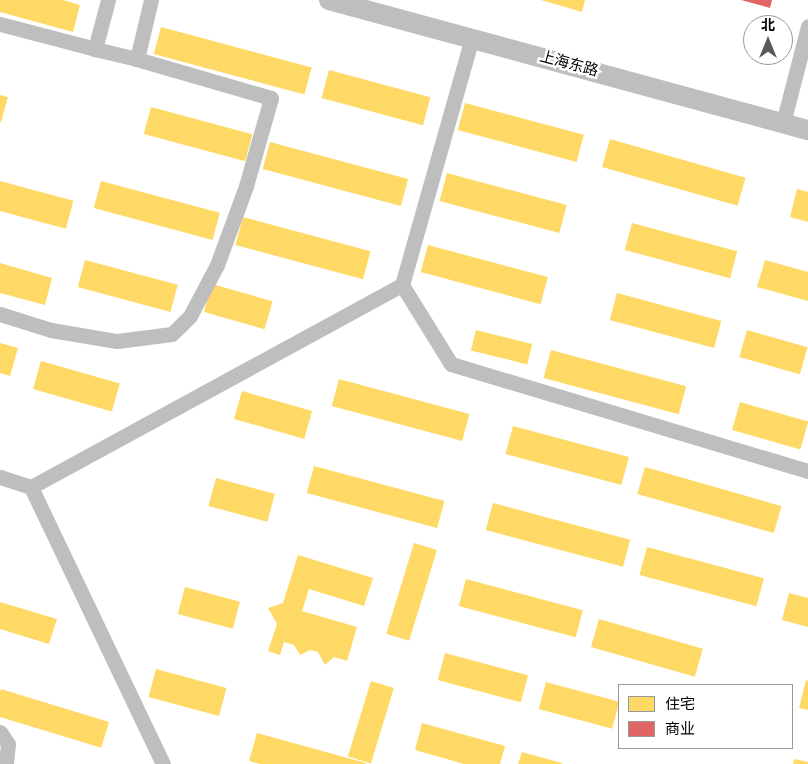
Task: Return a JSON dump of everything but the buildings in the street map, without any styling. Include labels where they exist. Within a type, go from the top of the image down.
[{"type":"street","points":[[96,49],[108,0]]},
{"type":"street","points":[[137,59],[151,0]]},
{"type":"street","name":"上海东路","points":[[329,0],[808,130]]},
{"type":"street","points":[[0,24],[137,59],[271,98],[246,186],[208,282],[190,316],[172,334],[117,341],[51,330],[0,314]]},
{"type":"street","points":[[783,123],[808,26]]},
{"type":"street","points":[[0,477],[31,487],[402,285],[472,38]]},
{"type":"street","points":[[402,285],[451,364],[808,471]]},
{"type":"street","points":[[31,487],[162,764]]},
{"type":"street","points":[[0,732],[8,744],[6,764]]}]
